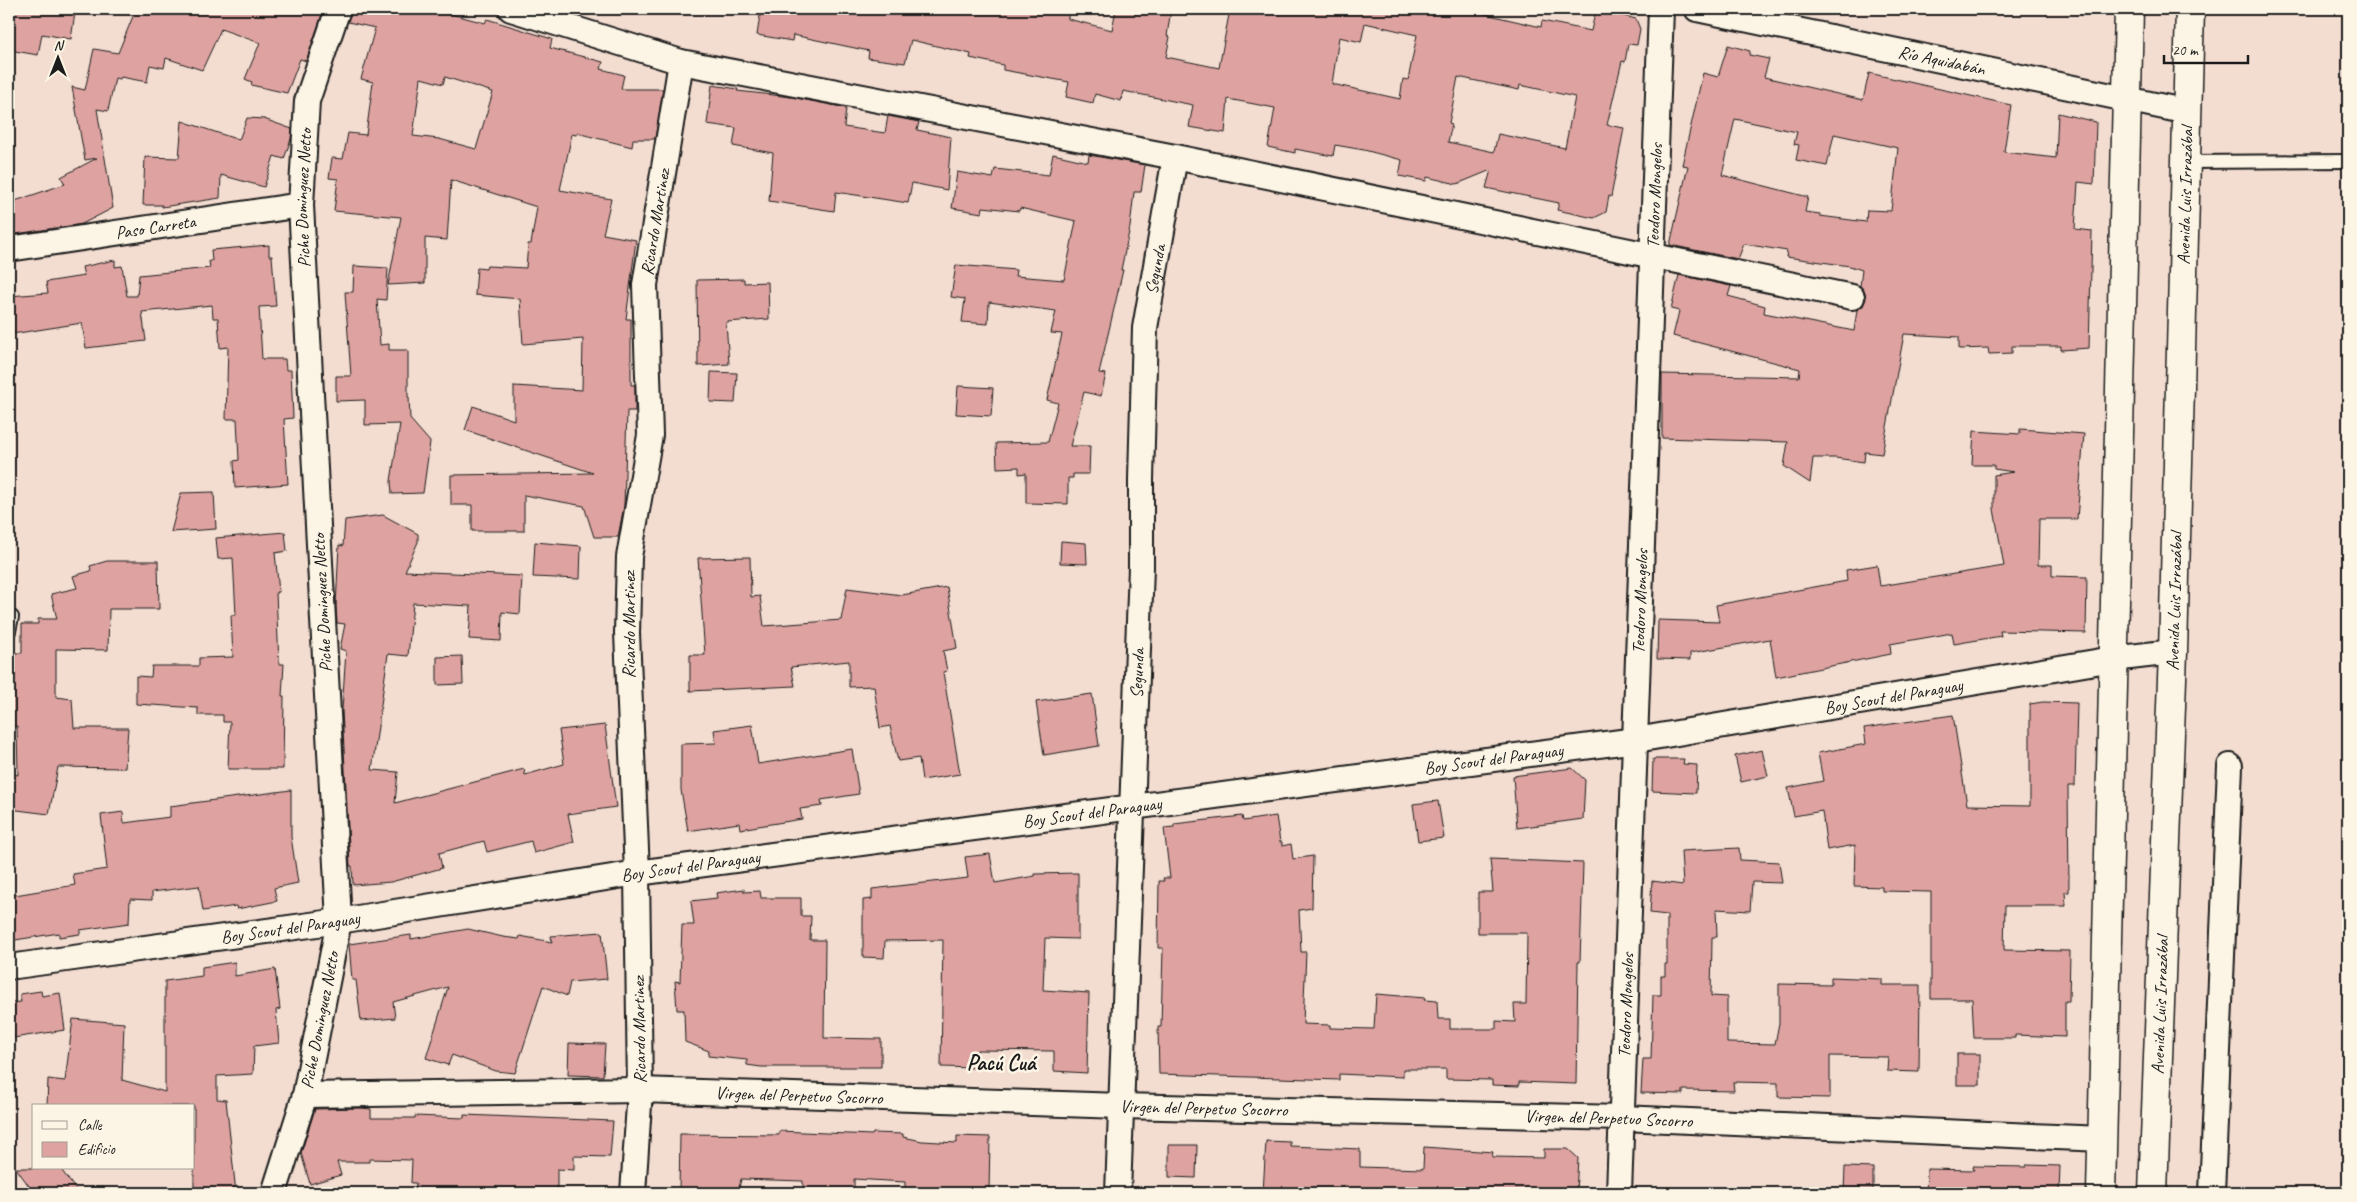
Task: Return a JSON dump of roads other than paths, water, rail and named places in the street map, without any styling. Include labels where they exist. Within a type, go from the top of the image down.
[{"type":"main road","points":[[2101,1193],[2129,9]]},
{"type":"main road","name":"Avenida Luis Irrazábal","points":[[2153,1193],[2173,652],[2190,9]]},
{"type":"street","name":"Piche Dominguez Netto","points":[[274,1193],[305,1095],[339,921],[301,205],[308,101],[338,9]]},
{"type":"street","points":[[511,9],[682,62],[1175,157],[1852,297]]},
{"type":"street","name":"Teodoro Mongelos","points":[[1619,1193],[1661,9]]},
{"type":"street","name":"Río Aquidabán","points":[[1697,9],[2188,112]]},
{"type":"street","name":"Ricardo Martinez","points":[[633,1193],[640,1090],[637,872],[627,632],[629,556],[650,435],[646,284],[682,62]]},
{"type":"street","name":"Segunda","points":[[1118,1193],[1141,567],[1145,328],[1175,157]]},
{"type":"street","name":"Paso Carreta","points":[[9,250],[301,205]]},
{"type":"street","name":"Boy Scout del Paraguay","points":[[9,967],[339,921],[637,872],[1132,805],[1636,740],[2113,659],[2173,652]]},
{"type":"street","points":[[2212,1193],[2230,766]]},
{"type":"street","name":"Virgen del Perpetuo Socorro","points":[[305,1095],[640,1090],[1121,1106],[1622,1118],[2103,1139]]},
{"type":"lane","points":[[2187,162],[2348,161]]},
{"type":"lane","points":[[9,630],[12,617]]},
{"type":"district","name":"Pacú Cuá","points":[[1001,1062]]}]
